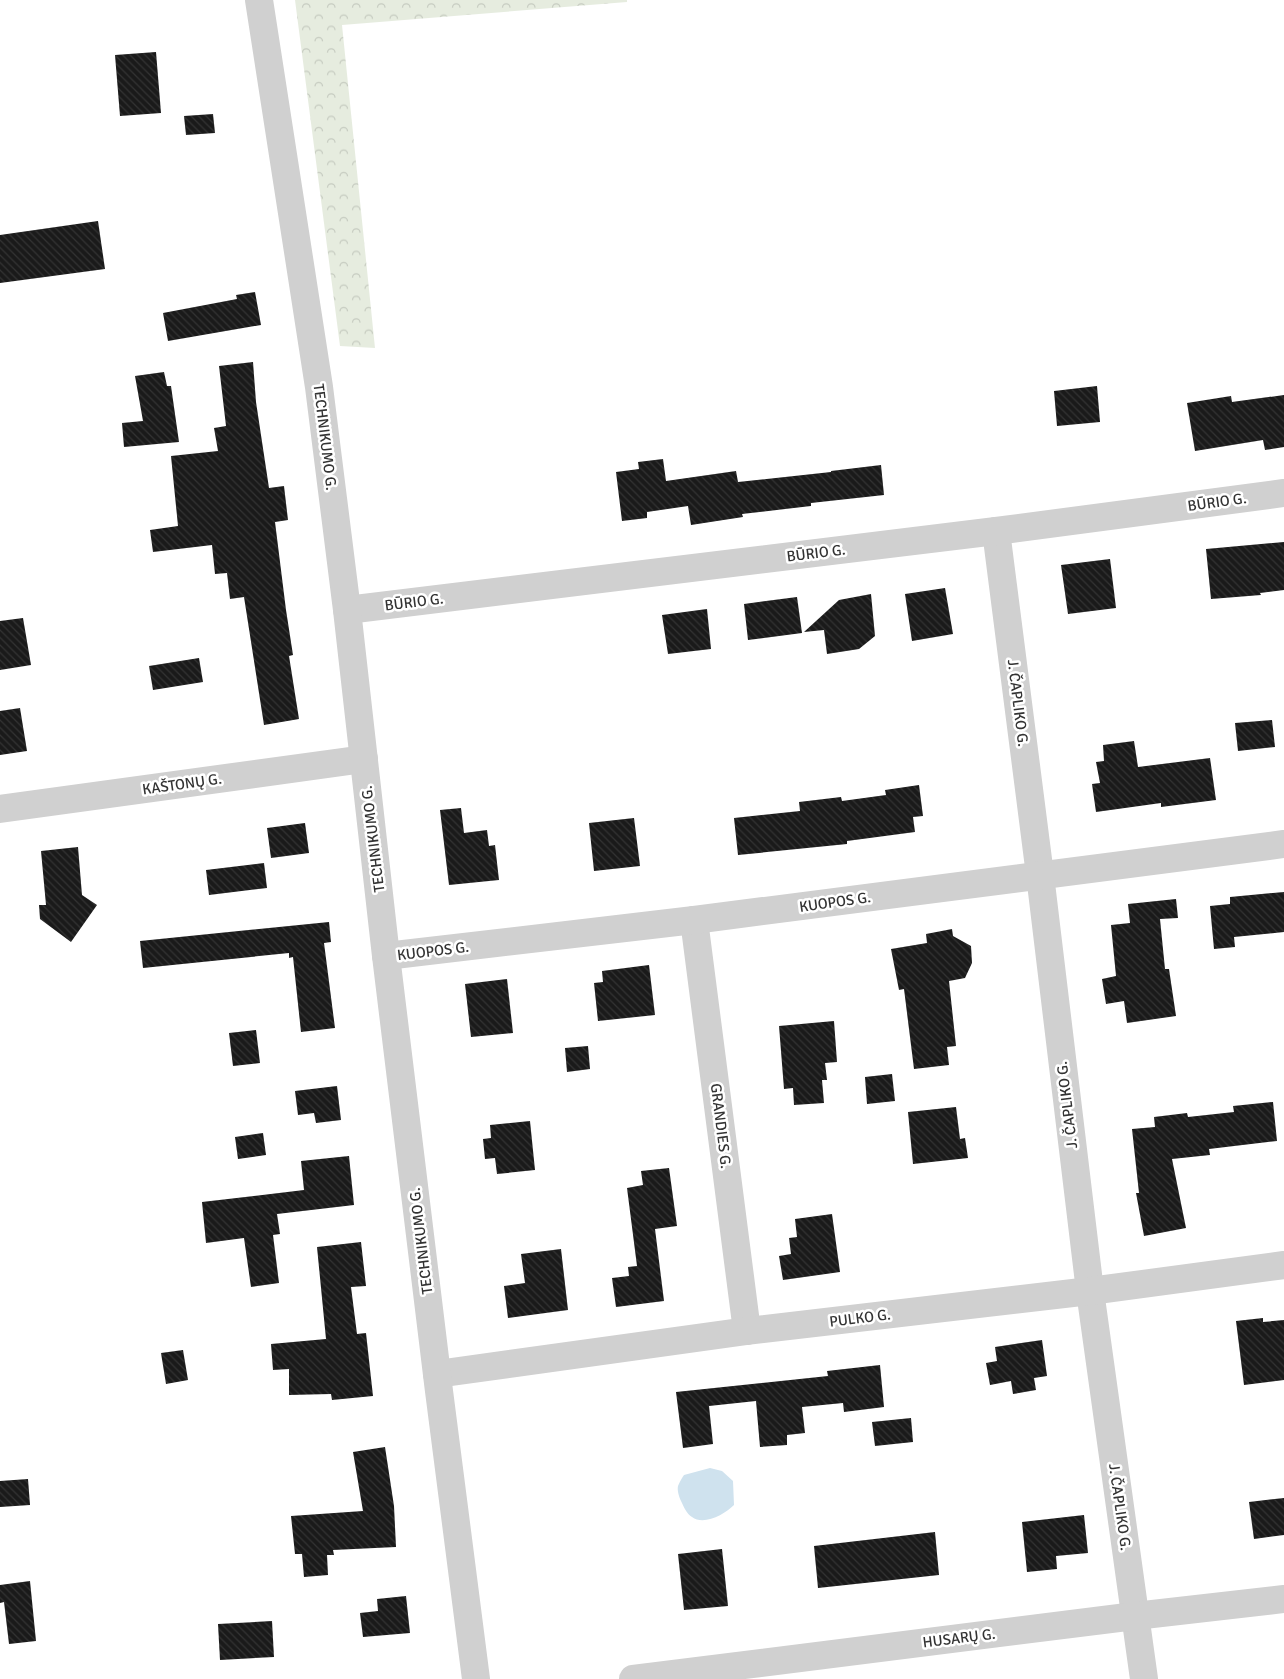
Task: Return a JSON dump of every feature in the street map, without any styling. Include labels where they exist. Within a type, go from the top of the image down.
[{"type":"street","name":"TECHNIKUMO G.","points":[[259,0],[314,352],[347,610],[386,956],[437,1374],[476,1679]]},
{"type":"street","name":"BŪRIO G.","points":[[347,610],[996,531],[1284,493]]},
{"type":"street","name":"J. ČAPLIKO G.","points":[[996,531],[1090,1291],[1144,1679]]},
{"type":"street","name":"KAŠTONŲ G.","points":[[0,809],[364,759]]},
{"type":"street","name":"KUOPOS G.","points":[[386,956],[694,920],[1284,844]]},
{"type":"street","name":"GRANDIES G.","points":[[694,920],[747,1331]]},
{"type":"street","name":"PULKO G.","points":[[437,1374],[747,1331],[1090,1291],[1284,1266]]},
{"type":"street","name":"HUSARŲ G.","points":[[633,1679],[1284,1599]]},
{"type":"green space","points":[[295,0],[627,0],[627,2],[342,25],[375,348],[340,346]]},
{"type":"water","points":[[710,1468],[722,1471],[733,1481],[734,1505],[714,1518],[708,1520],[697,1519],[685,1510],[679,1496],[678,1486],[684,1475]]},
{"type":"building","points":[[156,52],[161,113],[120,116],[115,55]]},
{"type":"building","points":[[213,114],[215,133],[186,135],[184,116]]},
{"type":"building","points":[[98,221],[105,269],[0,283],[0,235]]},
{"type":"building","points":[[255,292],[261,325],[168,341],[163,313],[237,299],[236,295]]},
{"type":"building","points":[[253,362],[256,402],[269,488],[284,486],[288,520],[275,522],[293,655],[289,656],[299,719],[264,725],[244,597],[230,599],[227,573],[215,574],[212,545],[153,552],[150,530],[178,526],[171,456],[218,451],[214,428],[226,426],[219,366]]},
{"type":"building","points":[[164,372],[167,386],[171,386],[179,442],[124,447],[122,423],[143,421],[135,376]]},
{"type":"building","points":[[1097,386],[1100,422],[1057,426],[1054,391]]},
{"type":"building","points":[[1284,395],[1284,447],[1265,450],[1263,440],[1195,451],[1187,403],[1231,396],[1232,402]]},
{"type":"building","points":[[663,459],[666,481],[736,471],[738,482],[881,465],[884,495],[811,503],[811,506],[742,514],[743,517],[691,525],[688,506],[647,512],[647,518],[622,521],[616,472],[639,469],[638,462]]},
{"type":"building","points":[[1284,542],[1284,590],[1260,593],[1261,595],[1211,599],[1206,549]]},
{"type":"building","points":[[1110,559],[1116,608],[1068,614],[1061,565]]},
{"type":"building","points":[[945,588],[953,634],[912,641],[905,594]]},
{"type":"building","points":[[871,594],[875,636],[859,649],[827,654],[824,630],[804,632],[839,600]]},
{"type":"building","points":[[797,597],[802,633],[748,640],[744,604]]},
{"type":"building","points":[[707,609],[711,649],[668,654],[662,615]]},
{"type":"building","points":[[23,618],[31,665],[0,670],[0,621]]},
{"type":"building","points":[[199,658],[203,682],[153,690],[149,666]]},
{"type":"building","points":[[20,708],[27,751],[0,755],[0,711]]},
{"type":"building","points":[[1272,720],[1275,747],[1238,751],[1235,723]]},
{"type":"building","points":[[1134,741],[1138,767],[1210,758],[1216,800],[1161,807],[1161,803],[1096,812],[1092,784],[1100,783],[1096,762],[1104,761],[1103,745]]},
{"type":"building","points":[[919,785],[923,816],[913,817],[915,832],[847,841],[847,844],[738,855],[734,818],[800,811],[799,802],[841,797],[842,801],[886,795],[885,790]]},
{"type":"building","points":[[461,808],[464,833],[487,830],[489,846],[495,845],[499,880],[449,885],[440,810]]},
{"type":"building","points":[[634,818],[640,866],[594,871],[589,823]]},
{"type":"building","points":[[305,823],[309,853],[271,858],[267,828]]},
{"type":"building","points":[[78,847],[82,895],[97,905],[71,942],[40,919],[39,905],[46,905],[41,851]]},
{"type":"building","points":[[264,863],[267,888],[209,895],[206,870]]},
{"type":"building","points":[[1284,892],[1284,932],[1234,937],[1235,947],[1214,949],[1210,906],[1230,904],[1230,897]]},
{"type":"building","points":[[1176,899],[1178,918],[1160,919],[1165,969],[1169,969],[1176,1016],[1127,1023],[1124,1001],[1106,1004],[1102,979],[1116,976],[1111,925],[1130,923],[1128,904]]},
{"type":"building","points":[[329,922],[331,942],[324,943],[335,1028],[301,1032],[293,957],[289,958],[289,953],[143,968],[140,941]]},
{"type":"building","points":[[952,929],[953,936],[971,946],[972,963],[965,978],[949,981],[956,1046],[947,1047],[949,1065],[914,1069],[904,989],[899,990],[891,949],[927,943],[926,934]]},
{"type":"building","points":[[649,965],[655,1015],[598,1021],[594,983],[603,982],[602,971]]},
{"type":"building","points":[[507,979],[513,1033],[471,1037],[465,984]]},
{"type":"building","points":[[834,1021],[837,1062],[825,1063],[827,1080],[822,1080],[824,1103],[794,1105],[793,1088],[784,1089],[779,1026]]},
{"type":"building","points":[[256,1030],[260,1063],[233,1066],[229,1033]]},
{"type":"building","points":[[588,1046],[590,1069],[567,1072],[565,1048]]},
{"type":"building","points":[[892,1074],[895,1101],[867,1104],[865,1077]]},
{"type":"building","points":[[337,1086],[341,1120],[316,1123],[314,1113],[298,1115],[295,1091]]},
{"type":"building","points":[[1273,1102],[1277,1141],[1209,1149],[1210,1155],[1172,1159],[1186,1228],[1144,1236],[1136,1193],[1139,1193],[1132,1129],[1155,1127],[1154,1117],[1187,1113],[1188,1117],[1234,1112],[1233,1106]]},
{"type":"building","points":[[956,1107],[960,1139],[965,1138],[968,1158],[913,1164],[908,1112]]},
{"type":"building","points":[[530,1121],[535,1170],[497,1174],[495,1158],[485,1159],[483,1139],[491,1138],[490,1125]]},
{"type":"building","points":[[263,1133],[266,1155],[238,1159],[235,1137]]},
{"type":"building","points":[[349,1156],[354,1205],[277,1214],[280,1234],[273,1235],[279,1283],[251,1287],[244,1238],[206,1243],[202,1202],[304,1190],[301,1161]]},
{"type":"building","points":[[669,1168],[677,1226],[655,1229],[664,1301],[616,1307],[612,1278],[629,1276],[628,1267],[637,1266],[627,1188],[643,1185],[641,1171]]},
{"type":"building","points":[[832,1214],[840,1272],[783,1280],[779,1256],[791,1254],[789,1238],[797,1237],[795,1219]]},
{"type":"building","points":[[361,1242],[366,1286],[351,1287],[357,1334],[366,1333],[373,1396],[332,1400],[331,1394],[289,1395],[289,1369],[273,1370],[271,1344],[326,1339],[317,1247]]},
{"type":"building","points":[[561,1249],[568,1310],[508,1318],[504,1286],[525,1283],[521,1254]]},
{"type":"building","points":[[1263,1318],[1263,1322],[1284,1320],[1284,1380],[1244,1385],[1236,1321]]},
{"type":"building","points":[[1042,1340],[1047,1376],[1034,1378],[1036,1390],[1013,1394],[1011,1381],[990,1385],[986,1363],[997,1361],[995,1347]]},
{"type":"building","points":[[183,1350],[188,1380],[166,1384],[161,1353]]},
{"type":"building","points":[[880,1365],[884,1407],[844,1412],[843,1403],[802,1407],[805,1433],[787,1435],[787,1445],[760,1447],[756,1401],[709,1406],[713,1444],[683,1448],[676,1392],[828,1376],[827,1371]]},
{"type":"building","points":[[911,1418],[913,1442],[875,1446],[872,1422]]},
{"type":"building","points":[[385,1447],[394,1506],[396,1547],[333,1550],[334,1555],[327,1555],[328,1575],[304,1577],[302,1554],[295,1554],[291,1516],[363,1511],[353,1452]]},
{"type":"building","points":[[28,1479],[30,1505],[0,1507],[0,1481]]},
{"type":"building","points":[[1284,1498],[1284,1535],[1254,1539],[1249,1502]]},
{"type":"building","points":[[1084,1515],[1088,1553],[1056,1556],[1057,1569],[1027,1572],[1022,1522]]},
{"type":"building","points":[[935,1532],[939,1575],[818,1588],[814,1546]]},
{"type":"building","points":[[722,1549],[728,1606],[684,1610],[678,1554]]},
{"type":"building","points":[[30,1581],[36,1641],[9,1644],[4,1602],[0,1603],[0,1585]]},
{"type":"building","points":[[406,1596],[410,1633],[363,1637],[360,1613],[378,1611],[377,1599]]},
{"type":"building","points":[[272,1621],[274,1657],[220,1660],[218,1624]]}]
